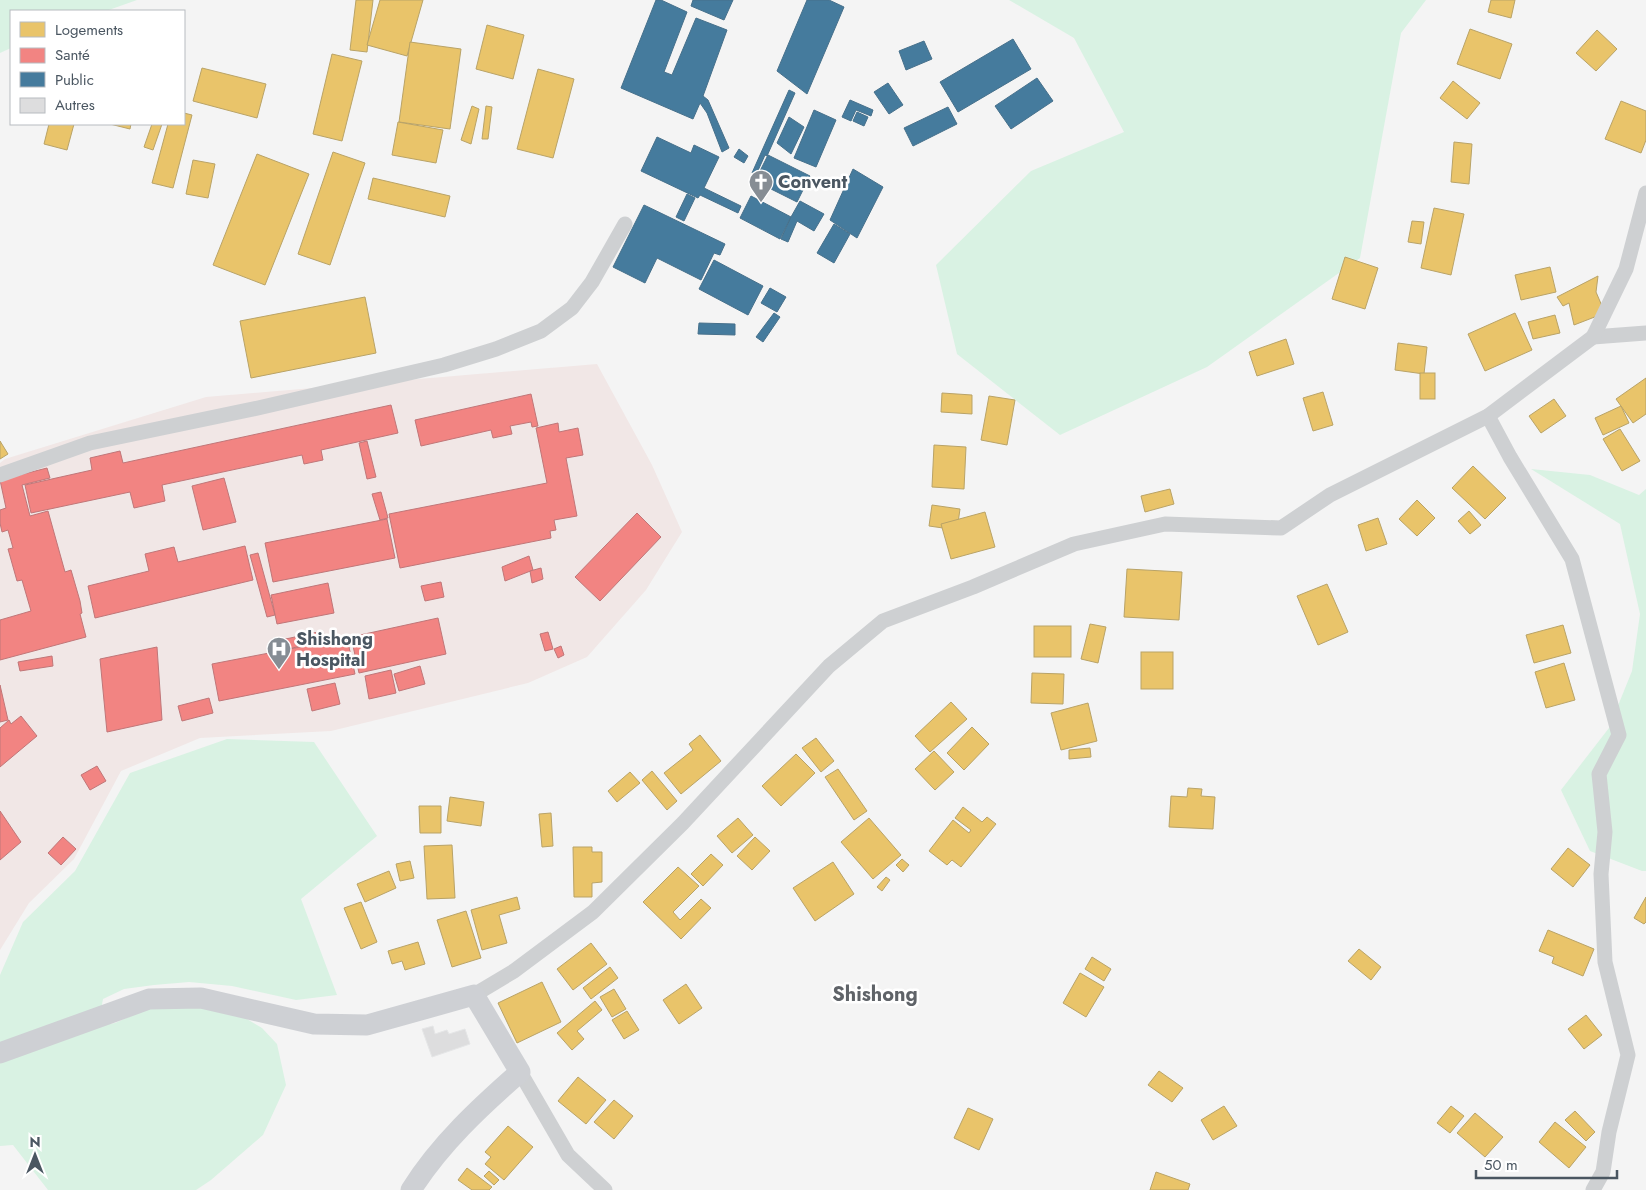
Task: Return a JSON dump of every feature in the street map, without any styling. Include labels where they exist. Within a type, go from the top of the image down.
[{"type":"street","points":[[0,1053],[150,999],[201,998],[314,1024],[367,1025],[474,996],[514,972],[593,912],[683,823],[829,666],[883,621],[973,587],[1074,544],[1165,524],[1281,528],[1330,495],[1488,416],[1593,337],[1626,269],[1646,193]]},
{"type":"street","points":[[0,475],[90,443],[258,408],[444,365],[496,349],[541,331],[572,308],[592,282],[625,224]]},
{"type":"street","points":[[1593,337],[1646,333]]},
{"type":"street","points":[[1488,416],[1510,457],[1572,559],[1619,735],[1599,774],[1605,832],[1601,874],[1605,962],[1628,1055],[1609,1132],[1603,1172],[1593,1190]]},
{"type":"street","points":[[474,996],[568,1155],[605,1190]]},
{"type":"street","points":[[411,1190],[460,1127],[520,1072]]},
{"type":"shaded area","name":"Shishong Hospital","points":[[597,364],[652,465],[682,532],[646,590],[587,657],[528,683],[331,731],[200,738],[121,771],[74,859],[29,903],[0,950],[0,463],[5,459],[206,397]]},
{"type":"green space","points":[[0,0],[137,0],[109,10],[10,10],[10,48],[0,53]]},
{"type":"green space","points":[[1009,0],[1426,0],[1401,33],[1360,258],[1207,367],[1060,435],[957,354],[936,265],[1031,171],[1124,132],[1074,38]]},
{"type":"green space","points":[[1531,469],[1590,475],[1639,495],[1646,489],[1646,871],[1590,851],[1561,790],[1609,728],[1632,671],[1640,614],[1620,524]]},
{"type":"green space","points":[[227,739],[314,742],[377,836],[301,899],[337,995],[296,1000],[232,986],[189,982],[124,989],[103,999],[98,1026],[115,1023],[163,1002],[237,1013],[262,1028],[277,1044],[286,1085],[263,1135],[211,1180],[196,1190],[48,1190],[13,1145],[0,1146],[0,975],[23,922],[75,871],[130,773]]},
{"type":"building: Logements","points":[[356,0],[373,0],[367,52],[350,50]]},
{"type":"building: Logements","points":[[380,0],[423,0],[407,56],[367,45]]},
{"type":"building: Logements","points":[[1491,0],[1515,0],[1511,18],[1488,12]]},
{"type":"building: Logements","points":[[487,25],[524,35],[513,79],[476,69]]},
{"type":"building: Logements","points":[[1470,29],[1512,44],[1500,79],[1457,64]]},
{"type":"building: Logements","points":[[1597,30],[1617,49],[1596,71],[1576,53]]},
{"type":"building: Logements","points":[[410,42],[461,49],[450,129],[399,122]]},
{"type":"building: Logements","points":[[332,54],[362,61],[342,141],[313,134]]},
{"type":"building: Logements","points":[[202,68],[266,84],[257,118],[193,101]]},
{"type":"building: Logements","points":[[538,69],[574,79],[553,158],[517,149]]},
{"type":"building: Logements","points":[[1453,81],[1480,103],[1467,119],[1440,98]]},
{"type":"building: Logements","points":[[1621,101],[1646,111],[1646,140],[1641,153],[1605,139]]},
{"type":"building: Logements","points":[[472,106],[479,109],[471,144],[461,140]]},
{"type":"building: Logements","points":[[486,106],[492,107],[488,139],[482,139]]},
{"type":"building: Logements","points":[[185,113],[192,115],[173,188],[152,183],[168,125],[185,125]]},
{"type":"building: Logements","points":[[398,122],[443,130],[436,163],[392,155]]},
{"type":"building: Logements","points":[[49,125],[74,125],[67,150],[44,144]]},
{"type":"building: Logements","points":[[114,125],[131,125],[130,129]]},
{"type":"building: Logements","points":[[152,125],[162,125],[153,150],[144,147]]},
{"type":"building: Logements","points":[[1454,142],[1472,144],[1469,184],[1451,182]]},
{"type":"building: Logements","points":[[333,152],[365,163],[330,265],[298,254]]},
{"type":"building: Logements","points":[[257,154],[309,174],[265,285],[213,265]]},
{"type":"building: Logements","points":[[193,160],[215,164],[208,198],[186,194]]},
{"type":"building: Logements","points":[[373,178],[450,196],[445,217],[368,199]]},
{"type":"building: Logements","points":[[1434,208],[1464,214],[1451,275],[1421,268]]},
{"type":"building: Logements","points":[[1412,221],[1424,222],[1421,244],[1408,242]]},
{"type":"building: Logements","points":[[1345,257],[1378,268],[1365,309],[1332,299]]},
{"type":"building: Logements","points":[[1550,267],[1556,292],[1521,300],[1515,275]]},
{"type":"building: Logements","points":[[1598,276],[1596,292],[1605,313],[1574,325],[1569,303],[1563,306],[1557,297]]},
{"type":"building: Logements","points":[[365,297],[376,353],[251,378],[240,321]]},
{"type":"building: Logements","points":[[1515,313],[1532,350],[1485,371],[1468,334]]},
{"type":"building: Logements","points":[[1555,315],[1560,333],[1533,339],[1528,322]]},
{"type":"building: Logements","points":[[1286,339],[1294,364],[1257,376],[1249,352]]},
{"type":"building: Logements","points":[[1398,343],[1427,347],[1424,374],[1395,370]]},
{"type":"building: Logements","points":[[1420,373],[1435,373],[1435,399],[1420,399]]},
{"type":"building: Logements","points":[[1646,378],[1646,414],[1633,423],[1616,399]]},
{"type":"building: Logements","points":[[1323,392],[1333,425],[1313,431],[1303,398]]},
{"type":"building: Logements","points":[[942,393],[972,395],[972,414],[941,412]]},
{"type":"building: Logements","points":[[989,396],[1015,400],[1007,445],[981,440]]},
{"type":"building: Logements","points":[[1554,399],[1566,416],[1541,433],[1529,416]]},
{"type":"building: Logements","points":[[1621,406],[1629,423],[1603,435],[1595,418]]},
{"type":"building: Logements","points":[[1620,429],[1640,461],[1622,471],[1603,439]]},
{"type":"building: Logements","points":[[0,441],[8,454],[0,459]]},
{"type":"building: Logements","points":[[934,445],[966,447],[964,489],[932,487]]},
{"type":"building: Logements","points":[[1473,466],[1506,498],[1485,519],[1452,488]]},
{"type":"building: Logements","points":[[1170,489],[1174,504],[1145,512],[1141,496]]},
{"type":"building: Logements","points":[[1417,500],[1435,518],[1417,536],[1399,519]]},
{"type":"building: Logements","points":[[932,505],[960,509],[957,530],[929,526]]},
{"type":"building: Logements","points":[[1469,511],[1481,525],[1470,534],[1458,521]]},
{"type":"building: Logements","points":[[985,512],[995,547],[951,559],[941,524]]},
{"type":"building: Logements","points":[[1378,518],[1387,544],[1366,551],[1358,525]]},
{"type":"building: Logements","points":[[1127,569],[1182,572],[1179,620],[1124,617]]},
{"type":"building: Logements","points":[[1327,584],[1348,632],[1318,645],[1297,596]]},
{"type":"building: Logements","points":[[1090,624],[1106,627],[1098,663],[1081,659]]},
{"type":"building: Logements","points":[[1563,625],[1571,653],[1534,663],[1526,635]]},
{"type":"building: Logements","points":[[1034,626],[1071,626],[1071,657],[1034,657]]},
{"type":"building: Logements","points":[[1141,652],[1173,652],[1173,689],[1141,689]]},
{"type":"building: Logements","points":[[1564,663],[1575,700],[1546,708],[1535,672]]},
{"type":"building: Logements","points":[[1032,673],[1064,674],[1063,704],[1031,703]]},
{"type":"building: Logements","points":[[951,702],[967,719],[930,752],[915,736]]},
{"type":"building: Logements","points":[[1088,703],[1097,741],[1061,750],[1051,713]]},
{"type":"building: Logements","points":[[972,727],[989,744],[964,770],[947,753]]},
{"type":"building: Logements","points":[[700,735],[721,761],[681,794],[664,773],[693,750],[689,744]]},
{"type":"building: Logements","points":[[816,738],[834,761],[821,772],[802,748]]},
{"type":"building: Logements","points":[[1090,748],[1091,757],[1069,759],[1069,750]]},
{"type":"building: Logements","points":[[934,751],[954,772],[935,790],[915,769]]},
{"type":"building: Logements","points":[[796,754],[815,773],[781,806],[762,786]]},
{"type":"building: Logements","points":[[838,769],[867,811],[854,820],[825,777]]},
{"type":"building: Logements","points":[[652,771],[677,801],[667,810],[642,780]]},
{"type":"building: Logements","points":[[630,772],[640,783],[617,802],[608,791]]},
{"type":"building: Logements","points":[[1188,788],[1202,789],[1201,796],[1215,797],[1213,829],[1169,827],[1171,796],[1187,797]]},
{"type":"building: Logements","points":[[450,797],[484,802],[481,826],[447,821]]},
{"type":"building: Logements","points":[[419,806],[441,806],[441,833],[420,833]]},
{"type":"building: Logements","points":[[963,807],[982,822],[987,817],[996,824],[961,867],[952,860],[947,865],[929,851],[953,820],[969,833],[971,830],[955,818]]},
{"type":"building: Logements","points":[[551,813],[553,846],[542,847],[539,814]]},
{"type":"building: Logements","points":[[738,818],[753,835],[732,853],[717,836]]},
{"type":"building: Logements","points":[[869,818],[901,855],[873,879],[841,842]]},
{"type":"building: Logements","points":[[755,837],[770,851],[752,870],[737,856]]},
{"type":"building: Logements","points":[[452,845],[455,898],[427,899],[424,846]]},
{"type":"building: Logements","points":[[573,847],[592,847],[592,852],[602,852],[602,882],[592,883],[592,897],[574,897]]},
{"type":"building: Logements","points":[[1568,848],[1590,865],[1573,887],[1551,869]]},
{"type":"building: Logements","points":[[711,854],[723,865],[703,886],[691,874]]},
{"type":"building: Logements","points":[[902,859],[909,865],[903,872],[896,865]]},
{"type":"building: Logements","points":[[410,861],[414,878],[400,881],[396,864]]},
{"type":"building: Logements","points":[[833,862],[854,894],[815,921],[793,888]]},
{"type":"building: Logements","points":[[678,867],[699,886],[673,912],[680,920],[701,899],[711,908],[681,939],[643,902]]},
{"type":"building: Logements","points":[[389,871],[396,888],[365,902],[357,884]]},
{"type":"building: Logements","points":[[886,877],[890,880],[882,891],[877,887]]},
{"type":"building: Logements","points":[[517,897],[520,909],[499,915],[507,943],[482,950],[471,910]]},
{"type":"building: Logements","points":[[1646,897],[1646,922],[1644,924],[1634,918]]},
{"type":"building: Logements","points":[[361,902],[377,942],[361,949],[344,908]]},
{"type":"building: Logements","points":[[466,911],[481,958],[452,967],[437,920]]},
{"type":"building: Logements","points":[[1548,930],[1594,949],[1583,976],[1552,963],[1554,957],[1539,951]]},
{"type":"building: Logements","points":[[418,942],[425,964],[405,970],[402,961],[392,964],[388,951]]},
{"type":"building: Logements","points":[[591,943],[607,964],[573,990],[557,969]]},
{"type":"building: Logements","points":[[1359,949],[1381,967],[1371,980],[1348,961]]},
{"type":"building: Logements","points":[[1092,957],[1111,969],[1104,981],[1085,969]]},
{"type":"building: Logements","points":[[610,967],[618,978],[591,999],[583,988]]},
{"type":"building: Logements","points":[[1080,973],[1104,987],[1086,1017],[1063,1003]]},
{"type":"building: Logements","points":[[542,982],[561,1022],[517,1043],[498,1003]]},
{"type":"building: Logements","points":[[686,984],[702,1008],[679,1024],[663,1000]]},
{"type":"building: Logements","points":[[614,989],[626,1009],[612,1017],[600,997]]},
{"type":"building: Logements","points":[[595,1001],[602,1010],[577,1031],[584,1039],[572,1050],[557,1033]]},
{"type":"building: Logements","points":[[627,1011],[639,1030],[624,1039],[612,1020]]},
{"type":"building: Logements","points":[[1586,1015],[1602,1035],[1584,1049],[1568,1029]]},
{"type":"building: Logements","points":[[1159,1071],[1183,1088],[1172,1102],[1148,1085]]},
{"type":"building: Logements","points":[[578,1077],[606,1100],[586,1124],[558,1101]]},
{"type":"building: Logements","points":[[614,1100],[633,1116],[614,1139],[594,1122]]},
{"type":"building: Logements","points":[[1224,1106],[1237,1126],[1213,1140],[1201,1120]]},
{"type":"building: Logements","points":[[1451,1106],[1464,1116],[1450,1133],[1437,1123]]},
{"type":"building: Logements","points":[[968,1108],[993,1119],[979,1150],[954,1138]]},
{"type":"building: Logements","points":[[1575,1111],[1595,1132],[1586,1141],[1565,1120]]},
{"type":"building: Logements","points":[[1475,1113],[1503,1137],[1485,1157],[1457,1133]]},
{"type":"building: Logements","points":[[1555,1122],[1586,1147],[1569,1168],[1539,1142]]},
{"type":"building: Logements","points":[[508,1126],[533,1147],[504,1180],[485,1164],[491,1157],[485,1152]]},
{"type":"building: Logements","points":[[467,1168],[492,1187],[489,1190],[472,1190],[458,1180]]},
{"type":"building: Logements","points":[[489,1171],[499,1180],[494,1185],[484,1176]]},
{"type":"building: Logements","points":[[1156,1172],[1190,1184],[1188,1190],[1150,1190]]},
{"type":"building: Santé","points":[[531,394],[538,426],[532,427],[531,422],[510,426],[512,434],[493,438],[491,430],[421,446],[415,420]]},
{"type":"building: Santé","points":[[391,405],[398,433],[321,450],[323,460],[304,464],[302,455],[162,485],[165,501],[134,508],[130,492],[31,513],[25,485],[92,470],[90,458],[120,451],[123,463]]},
{"type":"building: Santé","points":[[558,423],[559,432],[578,428],[583,455],[566,458],[577,516],[554,520],[556,530],[550,531],[551,538],[400,568],[389,514],[547,483],[536,428]]},
{"type":"building: Santé","points":[[367,441],[376,477],[367,479],[359,443]]},
{"type":"building: Santé","points":[[47,468],[50,478],[22,485],[30,516],[48,511],[65,572],[71,570],[80,601],[82,613],[80,614],[86,637],[0,660],[0,620],[31,611],[22,580],[17,581],[8,549],[13,548],[8,530],[2,532],[0,510],[6,508],[0,480]]},
{"type":"building: Santé","points":[[224,478],[236,522],[203,530],[192,486]]},
{"type":"building: Santé","points":[[381,492],[388,518],[380,520],[372,494]]},
{"type":"building: Santé","points":[[637,513],[661,537],[600,601],[575,577]]},
{"type":"building: Santé","points":[[387,519],[395,558],[273,582],[265,543]]},
{"type":"building: Santé","points":[[245,546],[253,580],[95,618],[88,586],[149,571],[145,554],[174,547],[178,562]]},
{"type":"building: Santé","points":[[258,553],[275,615],[267,617],[250,555]]},
{"type":"building: Santé","points":[[529,556],[533,570],[505,581],[502,567]]},
{"type":"building: Santé","points":[[541,568],[543,579],[532,583],[530,571]]},
{"type":"building: Santé","points":[[441,582],[444,597],[425,601],[421,586]]},
{"type":"building: Santé","points":[[328,583],[334,613],[277,624],[271,595]]},
{"type":"building: Santé","points":[[438,618],[446,654],[359,673],[351,637]]},
{"type":"building: Santé","points":[[318,632],[320,642],[283,650],[281,640]]},
{"type":"building: Santé","points":[[548,632],[553,649],[545,651],[540,634]]},
{"type":"building: Santé","points":[[347,638],[355,674],[219,701],[212,664]]},
{"type":"building: Santé","points":[[561,646],[564,655],[558,658],[554,649]]},
{"type":"building: Santé","points":[[157,647],[162,720],[107,732],[100,659]]},
{"type":"building: Santé","points":[[52,656],[53,666],[20,671],[18,662]]},
{"type":"building: Santé","points":[[420,666],[425,684],[399,691],[394,674]]},
{"type":"building: Santé","points":[[391,670],[396,693],[369,699],[365,676]]},
{"type":"building: Santé","points":[[335,683],[340,704],[312,711],[307,689]]},
{"type":"building: Santé","points":[[0,685],[8,720],[0,722]]},
{"type":"building: Santé","points":[[209,698],[213,713],[182,721],[178,706]]},
{"type":"building: Santé","points":[[21,716],[37,736],[0,767],[0,728],[9,720],[11,724]]},
{"type":"building: Santé","points":[[97,766],[106,781],[90,790],[81,775]]},
{"type":"building: Santé","points":[[0,811],[21,842],[0,860]]},
{"type":"building: Santé","points":[[63,837],[76,849],[61,865],[48,853]]},
{"type":"building: Public","points":[[656,0],[661,0],[687,12],[664,72],[672,75],[696,18],[727,30],[703,96],[708,100],[729,148],[722,152],[707,113],[700,103],[693,119],[621,88]]},
{"type":"building: Public","points":[[693,0],[733,0],[724,20],[691,6]]},
{"type":"building: Public","points":[[807,0],[829,0],[844,7],[807,94],[777,71]]},
{"type":"building: Public","points":[[1013,39],[1031,69],[958,112],[940,82]]},
{"type":"building: Public","points":[[924,41],[932,59],[906,70],[899,51]]},
{"type":"building: Public","points":[[1037,78],[1053,101],[1011,129],[995,106]]},
{"type":"building: Public","points":[[888,83],[903,105],[889,114],[874,92]]},
{"type":"building: Public","points":[[789,90],[795,93],[767,156],[765,155],[756,175],[752,173]]},
{"type":"building: Public","points":[[850,100],[873,110],[871,116],[856,110],[851,121],[842,117]]},
{"type":"building: Public","points":[[948,107],[957,124],[913,146],[904,128]]},
{"type":"building: Public","points":[[814,110],[836,120],[816,167],[794,158]]},
{"type":"building: Public","points":[[857,112],[868,117],[864,126],[853,121]]},
{"type":"building: Public","points":[[789,117],[804,127],[791,154],[777,143]]},
{"type":"building: Public","points":[[657,137],[691,153],[694,145],[719,157],[704,188],[741,206],[738,213],[700,195],[698,198],[641,171]]},
{"type":"building: Public","points":[[739,149],[748,156],[744,163],[734,157]]},
{"type":"building: Public","points":[[768,155],[810,176],[797,202],[755,181]]},
{"type":"building: Public","points":[[853,169],[883,187],[857,238],[830,220]]},
{"type":"building: Public","points":[[687,194],[695,198],[684,221],[676,217]]},
{"type":"building: Public","points":[[751,196],[791,217],[780,239],[740,218]]},
{"type":"building: Public","points":[[800,201],[824,214],[814,231],[797,221],[788,242],[781,239]]},
{"type":"building: Public","points":[[644,205],[725,244],[720,255],[714,253],[701,280],[657,258],[645,283],[613,267]]},
{"type":"building: Public","points":[[834,224],[850,234],[834,263],[817,253]]},
{"type":"building: Public","points":[[714,260],[763,286],[748,315],[699,289]]},
{"type":"building: Public","points":[[770,288],[786,297],[777,312],[761,303]]},
{"type":"building: Public","points":[[774,313],[780,317],[763,342],[756,337]]},
{"type":"building: Public","points":[[699,323],[735,324],[735,335],[698,334]]},
{"type":"building: Autres","points":[[433,1026],[435,1034],[447,1030],[449,1034],[465,1029],[470,1044],[432,1057],[422,1029]]},
{"type":"place","name":"Convent","points":[[761,203]]},
{"type":"place","name":"Shishong Hospital","points":[[279,670]]},
{"type":"district","name":"Shishong","points":[[875,994]]}]
